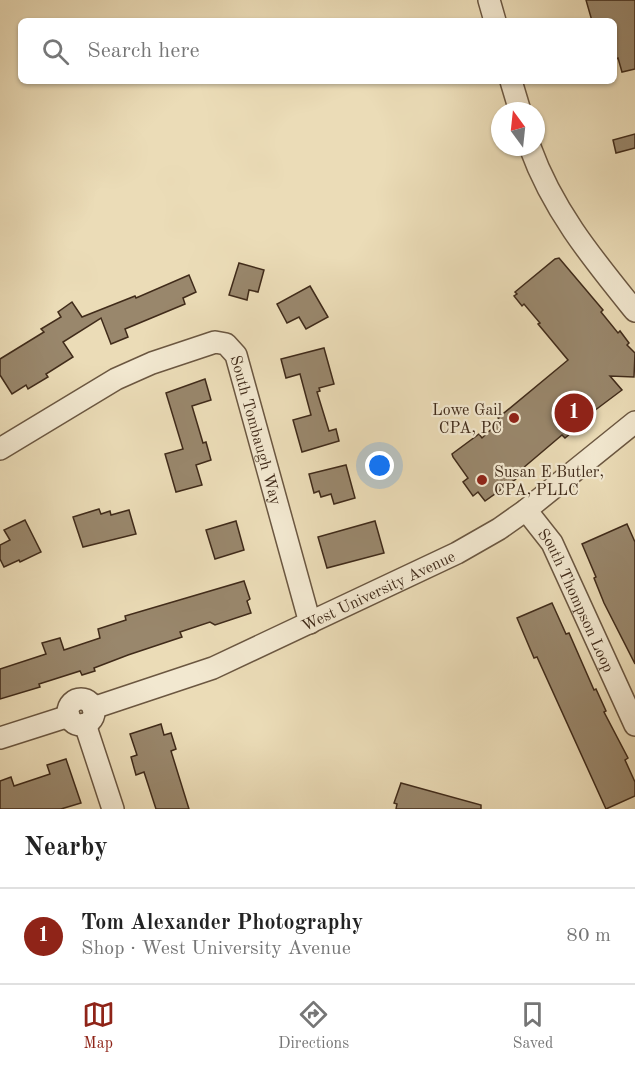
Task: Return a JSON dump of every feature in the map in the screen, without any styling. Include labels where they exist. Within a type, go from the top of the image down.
[{"type":"street","points":[[489,0],[494,18]]},
{"type":"street","points":[[512,84],[517,102]]},
{"type":"street","points":[[534,156],[549,194],[580,243],[635,311]]},
{"type":"street","name":"South Tombaugh Way","points":[[0,449],[116,379],[194,348],[215,342],[226,344],[236,355],[310,623]]},
{"type":"street","name":"West University Avenue","points":[[0,738],[82,716],[213,668],[457,553],[499,529],[525,510],[635,422]]},
{"type":"street","name":"South Thompson Loop","points":[[525,510],[552,543],[635,725]]},
{"type":"street","points":[[82,716],[113,809]]},
{"type":"building","points":[[586,0],[635,0],[635,69],[622,72],[617,58],[617,18],[591,18]]},
{"type":"building","points":[[635,134],[635,148],[616,153],[613,140]]},
{"type":"building","points":[[559,258],[603,310],[601,312],[618,333],[620,331],[629,343],[627,345],[635,353],[634,377],[610,376],[622,390],[586,417],[588,419],[565,438],[562,435],[516,474],[516,479],[485,501],[478,492],[473,496],[463,482],[468,478],[452,454],[479,434],[482,438],[500,421],[498,418],[568,360],[524,304],[522,306],[514,296],[517,294],[515,292]]},
{"type":"building","points":[[239,263],[264,270],[258,292],[249,290],[247,300],[229,295]]},
{"type":"building","points":[[189,275],[196,292],[183,298],[185,304],[125,329],[128,337],[111,344],[101,318],[63,342],[73,357],[46,374],[48,377],[28,389],[26,385],[12,394],[0,375],[0,359],[44,332],[41,329],[61,317],[58,312],[72,302],[82,317],[135,296],[136,298]]},
{"type":"building","points":[[310,286],[328,317],[306,329],[299,317],[287,323],[277,304]]},
{"type":"building","points":[[324,348],[334,384],[319,388],[320,391],[317,392],[329,431],[336,429],[339,441],[302,452],[293,420],[311,415],[300,374],[286,378],[281,359]]},
{"type":"building","points":[[205,379],[211,400],[192,406],[203,443],[206,442],[211,460],[196,465],[202,485],[176,492],[165,454],[183,449],[166,393]]},
{"type":"building","points":[[346,465],[355,498],[334,504],[331,494],[321,497],[319,491],[314,493],[309,474]]},
{"type":"building","points":[[99,509],[101,514],[110,511],[111,515],[129,510],[136,534],[83,547],[73,517]]},
{"type":"building","points":[[25,520],[41,552],[4,567],[0,559],[0,545],[10,540],[4,530]]},
{"type":"building","points":[[236,521],[244,550],[215,559],[206,530]]},
{"type":"building","points":[[375,521],[384,553],[327,568],[318,537]]},
{"type":"building","points":[[627,524],[635,542],[635,664],[604,603],[582,544]]},
{"type":"building","points":[[244,581],[250,599],[247,601],[251,613],[215,625],[210,622],[180,632],[182,637],[94,668],[95,671],[82,675],[80,671],[39,684],[40,687],[0,699],[0,669],[46,654],[42,643],[60,638],[64,650],[100,638],[98,629],[126,620],[125,616]]},
{"type":"building","points":[[552,603],[566,634],[569,633],[594,690],[596,689],[606,711],[604,712],[628,758],[625,760],[635,782],[635,796],[606,809],[517,618]]},
{"type":"building","points":[[161,724],[164,735],[171,733],[176,749],[171,751],[189,809],[156,809],[144,772],[136,775],[131,757],[137,755],[130,734]]},
{"type":"building","points":[[66,759],[81,803],[61,809],[0,809],[0,781],[11,777],[14,786],[50,774],[47,765]]},
{"type":"building","points":[[401,783],[481,805],[481,809],[396,809],[397,804],[394,803]]},
{"type":"place","name":"Tom Alexander Photography","points":[[574,413]]},
{"type":"place","name":"Lowe Gail CPA, PC","points":[[514,418]]},
{"type":"place","name":"Susan E Butler, CPA, PLLC","points":[[482,480]]}]
